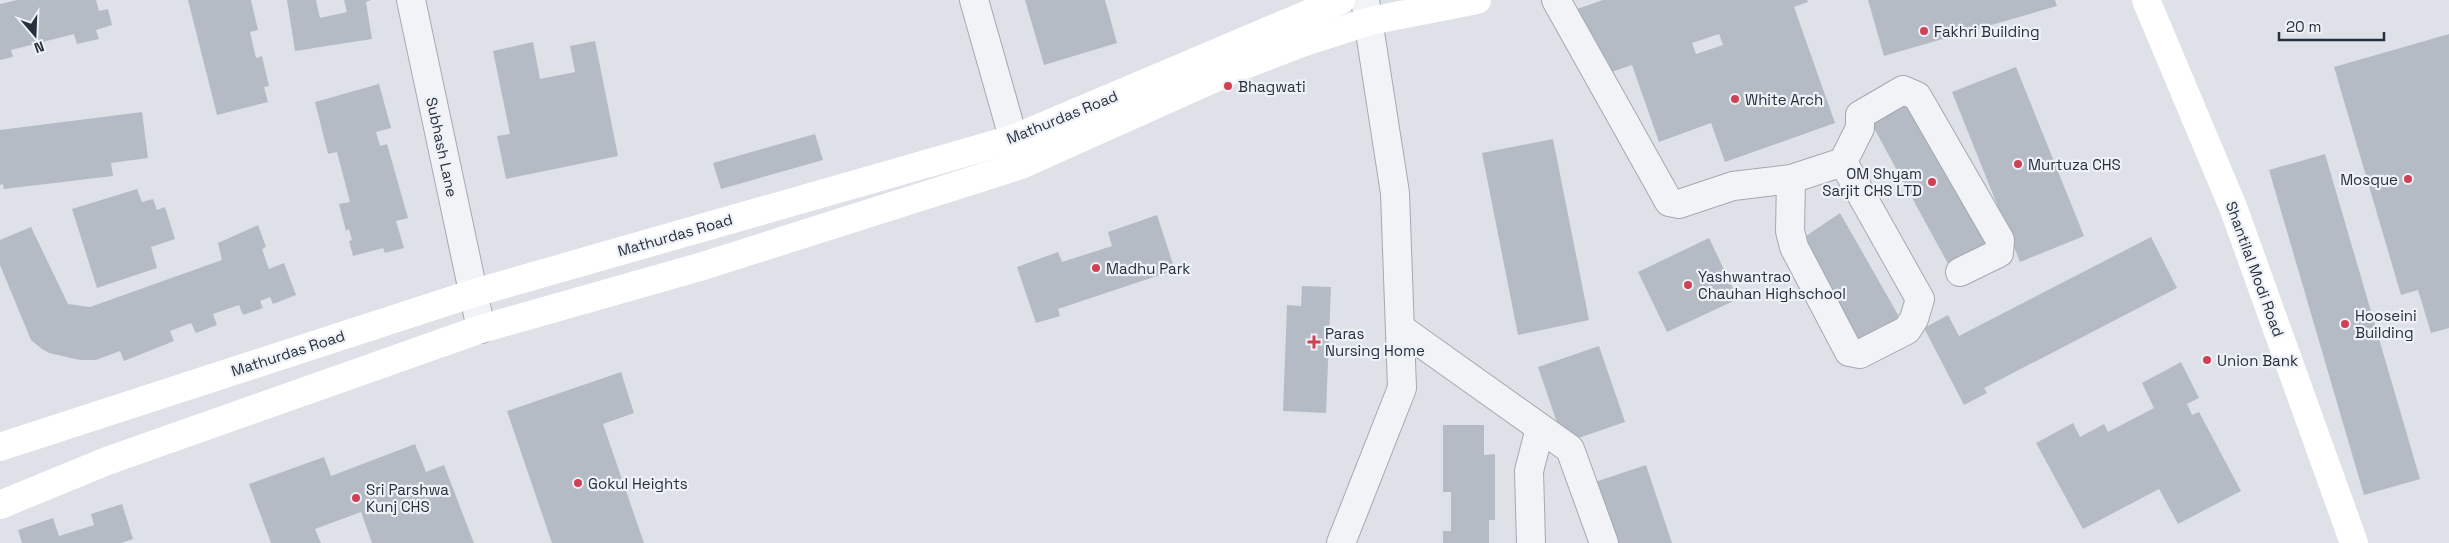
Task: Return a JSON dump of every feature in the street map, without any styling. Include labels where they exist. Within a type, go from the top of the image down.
[{"type":"street","name":"Subhash Lane","points":[[411,0],[481,329]]},
{"type":"street","points":[[974,0],[1022,165]]},
{"type":"street","name":"Mathurdas Road","points":[[0,447],[474,293],[1013,139],[1341,0]]},
{"type":"street","points":[[0,505],[107,461],[481,329],[703,266],[1022,165],[1242,66],[1302,43],[1368,11],[1477,0]]},
{"type":"street","points":[[1556,0],[1669,202],[1679,204],[1733,186],[1791,179],[1843,162],[1860,128],[1860,115],[1903,90],[1917,96],[2000,240],[1999,253],[1960,272]]},
{"type":"street","name":"Shantilal Modi Road","points":[[2146,0],[2233,207],[2354,543]]},
{"type":"street","points":[[1341,543],[1402,388],[1395,193],[1368,11]]},
{"type":"street","points":[[1791,179],[1790,231],[1794,247],[1849,352],[1860,354],[1908,330],[1914,319],[1920,299],[1843,162]]},
{"type":"street","points":[[1400,328],[1570,449],[1604,543]]},
{"type":"street","points":[[1530,543],[1529,471],[1540,428]]},
{"type":"building","points":[[17,0],[96,0],[99,11],[108,9],[112,25],[96,30],[99,39],[77,44],[74,34],[11,50],[13,57],[0,60],[0,4]]},
{"type":"building","points":[[188,0],[251,0],[258,30],[250,32],[256,58],[262,56],[269,86],[264,87],[268,102],[217,115]]},
{"type":"building","points":[[287,0],[316,0],[320,18],[347,12],[344,0],[371,0],[366,2],[372,39],[295,51]]},
{"type":"building","points":[[1025,0],[1105,0],[1117,43],[1044,65]]},
{"type":"building","name":"White Arch","points":[[1603,0],[1807,0],[1808,2],[1794,7],[1835,123],[1725,162],[1711,123],[1659,142],[1632,65],[1600,76],[1577,9]],"holes":[[[1719,34],[1723,45],[1696,54],[1692,43]]]},
{"type":"building","name":"Fakhri Building","points":[[1868,0],[2055,0],[2057,6],[1884,56]]},
{"type":"building","name":"Mosque","points":[[2449,34],[2449,328],[2431,333],[2418,290],[2401,295],[2334,67]]},
{"type":"building","points":[[595,41],[618,156],[506,179],[497,136],[510,134],[493,51],[533,42],[540,79],[575,72],[570,46]]},
{"type":"building","name":"Murtuza CHS","points":[[2016,67],[2084,236],[2020,262],[1952,92]]},
{"type":"building","points":[[379,84],[391,128],[376,132],[380,146],[387,144],[408,218],[396,221],[404,248],[385,253],[383,248],[353,256],[349,241],[352,240],[349,229],[346,231],[339,204],[350,202],[337,152],[328,154],[315,102]]},
{"type":"building","name":"OM Shyam Sarjit CHS LTD","points":[[1912,97],[1996,245],[1952,271],[1869,119]]},
{"type":"building","points":[[142,112],[148,158],[111,163],[113,176],[4,189],[3,184],[0,185],[0,130]]},
{"type":"building","points":[[815,134],[823,160],[721,189],[713,163]]},
{"type":"building","points":[[1553,139],[1589,320],[1518,335],[1482,153]]},
{"type":"building","name":"Hooseini Building","points":[[2325,154],[2420,479],[2364,495],[2269,170]]},
{"type":"building","points":[[137,189],[142,202],[153,199],[157,210],[165,207],[175,239],[151,247],[157,268],[97,288],[72,209]]},
{"type":"building","name":"OM Shyam Sarjit CHS LTD","points":[[1840,213],[1901,320],[1859,345],[1803,238]]},
{"type":"building","name":"Madhu Park","points":[[1157,215],[1175,270],[1058,309],[1060,316],[1036,323],[1017,267],[1058,252],[1062,262],[1112,246],[1108,232]]},
{"type":"building","points":[[258,225],[266,247],[262,249],[269,269],[284,263],[296,295],[273,304],[270,297],[260,301],[263,308],[243,315],[239,305],[213,314],[217,325],[196,333],[191,323],[170,331],[174,341],[124,361],[120,351],[96,360],[80,360],[49,353],[42,349],[31,340],[0,265],[0,240],[31,227],[68,304],[90,307],[222,260],[218,243]]},
{"type":"building","points":[[2151,237],[2177,288],[1984,388],[1987,393],[1964,405],[1924,328],[1948,315],[1959,336]]},
{"type":"building","name":"Yashwantrao Chauhan Highschool","points":[[1709,238],[1738,299],[1667,332],[1638,272]]},
{"type":"building","points":[[1302,286],[1331,287],[1326,413],[1283,411],[1287,305],[1301,306]]},
{"type":"building","points":[[1599,346],[1625,422],[1564,443],[1538,367]]},
{"type":"building","points":[[2181,362],[2199,398],[2187,404],[2192,415],[2199,412],[2241,491],[2178,524],[2159,489],[2083,529],[2036,443],[2073,423],[2080,437],[2104,424],[2108,432],[2154,408],[2142,383]]},
{"type":"building","name":"Gokul Heights","points":[[621,372],[634,413],[603,424],[644,543],[552,543],[507,411]]},
{"type":"building","points":[[1443,425],[1484,425],[1484,455],[1495,454],[1495,520],[1489,520],[1489,543],[1443,543],[1443,531],[1451,531],[1451,492],[1443,492]]},
{"type":"building","name":"Sri Parshwa Kunj CHS","points":[[415,444],[426,472],[444,465],[474,543],[372,543],[361,512],[315,529],[321,543],[271,543],[249,484],[324,457],[331,476]]},
{"type":"building","points":[[1646,465],[1672,543],[1613,543],[1592,483]]},
{"type":"building","points":[[122,504],[133,539],[121,543],[22,543],[18,530],[53,518],[59,536],[94,525],[91,514]]},
{"type":"place","name":"Fakhri Building","points":[[1924,31]]},
{"type":"place","name":"Bhagwati","points":[[1228,86]]},
{"type":"place","name":"White Arch","points":[[1735,99]]},
{"type":"place","name":"Murtuza CHS","points":[[2018,164]]},
{"type":"place","name":"Mosque","points":[[2408,179]]},
{"type":"place","name":"OM Shyam Sarjit CHS LTD","points":[[1932,182]]},
{"type":"place","name":"Madhu Park","points":[[1096,268]]},
{"type":"place","name":"Yashwantrao Chauhan Highschool","points":[[1688,285]]},
{"type":"place","name":"Hooseini Building","points":[[2345,324]]},
{"type":"place","name":"Paras Nursing Home","points":[[1314,342]]},
{"type":"place","name":"Union Bank","points":[[2207,360]]},
{"type":"place","name":"Gokul Heights","points":[[578,483]]},
{"type":"place","name":"Sri Parshwa Kunj CHS","points":[[356,498]]}]
